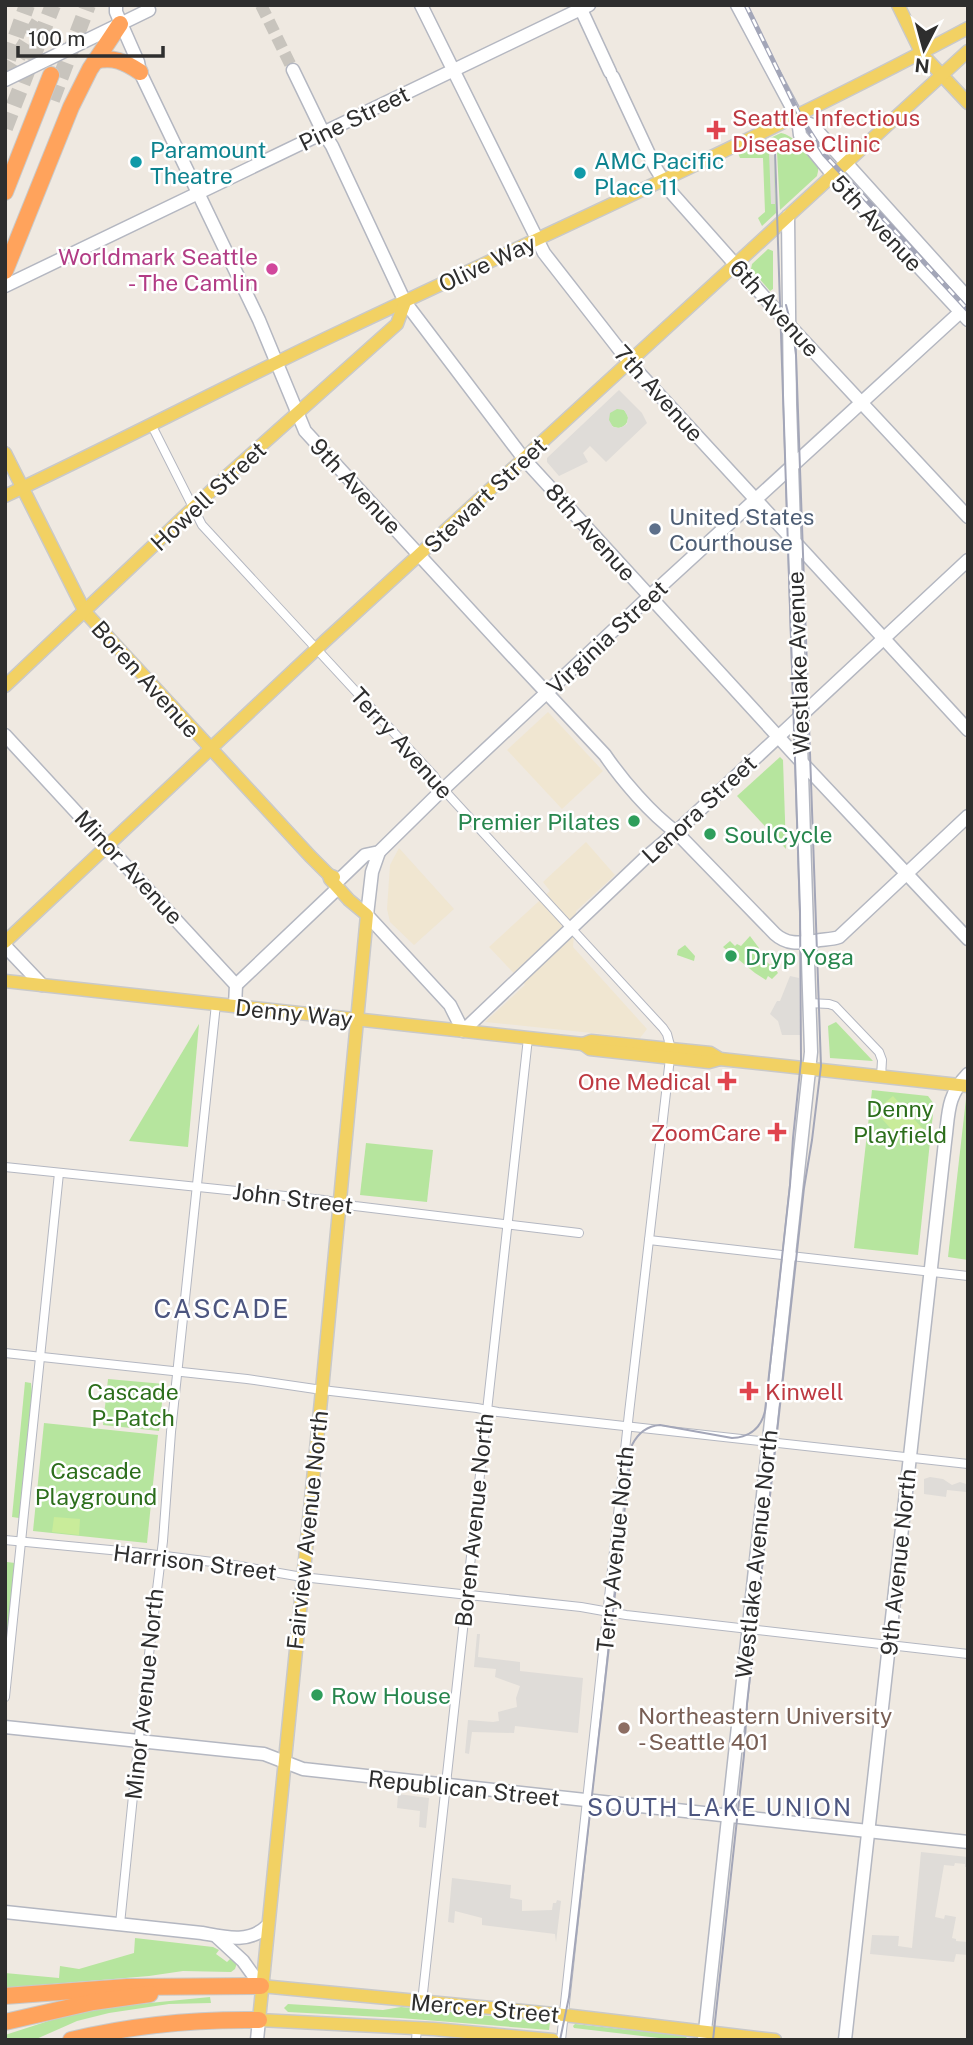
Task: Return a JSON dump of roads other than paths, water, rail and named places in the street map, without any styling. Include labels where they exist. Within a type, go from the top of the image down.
[{"type":"highway","points":[[5,271],[71,107],[95,61],[120,24]]},
{"type":"highway","points":[[95,61],[111,59],[140,72]]},
{"type":"highway","points":[[5,192],[51,75]]},
{"type":"highway","points":[[29,131],[52,100]]},
{"type":"highway","points":[[5,2022],[93,2002],[142,1996],[183,1985]]},
{"type":"highway","points":[[5,1996],[127,1987],[261,1986]]},
{"type":"highway","points":[[71,2040],[135,2026],[205,2020],[259,2020]]},
{"type":"main road","name":"9th Avenue","points":[[116,5],[120,24],[140,72],[278,363],[305,431],[667,825],[782,940],[792,943],[806,942]]},
{"type":"main road","name":"7th Avenue","points":[[421,5],[544,253],[629,362],[968,730]]},
{"type":"main road","name":"5th Avenue","points":[[737,5],[796,117],[800,135],[833,175],[965,312]]},
{"type":"main road","points":[[898,5],[922,54],[968,103]]},
{"type":"main road","name":"Pine Street","points":[[5,286],[583,7]]},
{"type":"main road","name":"6th Avenue","points":[[583,7],[655,167],[664,181],[789,325],[968,517]]},
{"type":"main road","points":[[5,79],[120,24],[145,9]]},
{"type":"main road","name":"Olive Way","points":[[5,496],[405,302],[796,117],[968,28]]},
{"type":"main road","name":"Stewart Street","points":[[5,944],[317,649],[968,51]]},
{"type":"main road","name":"8th Avenue","points":[[293,70],[339,160],[405,302],[524,459],[777,737],[968,939]]},
{"type":"main road","name":"5th Avenue","points":[[796,117],[812,125],[968,298]]},
{"type":"main road","name":"Westlake Avenue","points":[[788,216],[792,466],[810,1069]]},
{"type":"main road","name":"Howell Street","points":[[5,686],[193,509],[397,324],[405,302]]},
{"type":"main road","name":"Virginia Street","points":[[236,985],[335,882],[366,855],[379,852],[650,596],[965,312]]},
{"type":"main road","name":"Boren Avenue","points":[[5,453],[85,611],[349,900],[367,915],[450,1004],[463,1031]]},
{"type":"main road","name":"Lenora Street","points":[[463,1031],[644,859],[968,560]]},
{"type":"main road","name":"Minor Avenue","points":[[5,736],[236,985]]},
{"type":"main road","points":[[806,942],[839,937],[968,816]]},
{"type":"main road","points":[[367,915],[372,872],[379,852]]},
{"type":"main road","name":"Fairview Avenue North","points":[[257,2040],[367,915]]},
{"type":"main road","points":[[5,944],[42,985]]},
{"type":"main road","name":"Denny Way","points":[[5,981],[583,1044],[590,1049],[671,1054],[709,1062],[720,1059],[963,1086]]},
{"type":"main road","points":[[235,1006],[236,985]]},
{"type":"main road","name":"Westlake Avenue North","points":[[705,2036],[810,1069]]},
{"type":"main road","points":[[963,1086],[968,1074]]},
{"type":"main road","name":"9th Avenue North","points":[[845,2040],[951,1098],[963,1086]]},
{"type":"main road","name":"Republican Street","points":[[5,1727],[264,1754],[303,1769],[968,1842]]},
{"type":"main road","points":[[5,1912],[202,1933],[217,1937],[248,1938],[267,1926]]},
{"type":"main road","points":[[217,1937],[243,1961],[261,1986]]},
{"type":"main road","name":"Mercer Street","points":[[261,1986],[564,2015],[705,2036],[775,2040]]},
{"type":"main road","name":"Mercer Street","points":[[259,2020],[417,2034],[553,2040]]},
{"type":"street","name":"Terry Avenue","points":[[151,425],[202,524],[663,1028],[671,1054]]},
{"type":"street","points":[[809,1003],[829,1004],[840,1010],[879,1052],[882,1059],[881,1077]]},
{"type":"street","name":"Minor Avenue North","points":[[120,1924],[216,1004]]},
{"type":"street","name":"Boren Avenue North","points":[[422,2002],[528,1038]]},
{"type":"street","name":"Terry Avenue North","points":[[561,2040],[671,1054]]},
{"type":"street","name":"John Street","points":[[5,1167],[322,1200],[507,1226],[579,1233]]},
{"type":"street","points":[[5,1697],[58,1172]]},
{"type":"street","points":[[649,1240],[968,1276]]},
{"type":"street","points":[[5,1353],[293,1384],[486,1410],[968,1464]]},
{"type":"street","name":"Harrison Street","points":[[5,1540],[228,1564],[302,1577],[581,1607],[747,1630],[968,1654]]},
{"type":"tunnel","points":[[8,59],[27,5]]},
{"type":"tunnel","points":[[5,128],[53,5]]},
{"type":"tunnel","points":[[52,100],[88,5]]},
{"type":"tunnel","points":[[261,5],[293,70]]},
{"type":"tunnel","points":[[5,77],[39,22]]},
{"type":"tram line","points":[[560,2040],[569,1997],[632,1445],[643,1431],[660,1425],[732,1438],[744,1436],[761,1422],[765,1411],[801,1061],[800,911],[775,152]]},
{"type":"tram line","points":[[713,2040],[804,1188],[821,1066],[796,355],[786,305]]},
{"type":"railway","points":[[746,5],[801,118],[824,154],[968,310]]},
{"type":"place","name":"Seattle Infectious Disease Clinic","points":[[716,130]]},
{"type":"place","name":"Paramount Theatre","points":[[136,162]]},
{"type":"place","name":"AMC Pacific Place 11","points":[[580,173]]},
{"type":"place","name":"Worldmark Seattle - The Camlin","points":[[272,269]]},
{"type":"place","name":"United States Courthouse","points":[[655,529]]},
{"type":"place","name":"Premier Pilates","points":[[634,821]]},
{"type":"place","name":"SoulCycle","points":[[710,834]]},
{"type":"place","name":"Dryp Yoga","points":[[731,956]]},
{"type":"place","name":"One Medical","points":[[727,1081]]},
{"type":"place","name":"ZoomCare","points":[[777,1132]]},
{"type":"place","name":"Kinwell","points":[[749,1391]]},
{"type":"place","name":"Row House","points":[[317,1695]]},
{"type":"place","name":"Northeastern University - Seattle 401","points":[[624,1728]]},
{"type":"district","name":"CASCADE","points":[[222,1308]]},
{"type":"district","name":"SOUTH LAKE UNION","points":[[720,1807]]},
{"type":"park label","name":"Denny Playfield","points":[[900,1121]]},
{"type":"park label","name":"Cascade P-Patch","points":[[133,1404]]},
{"type":"park label","name":"Cascade Playground","points":[[96,1483]]}]
